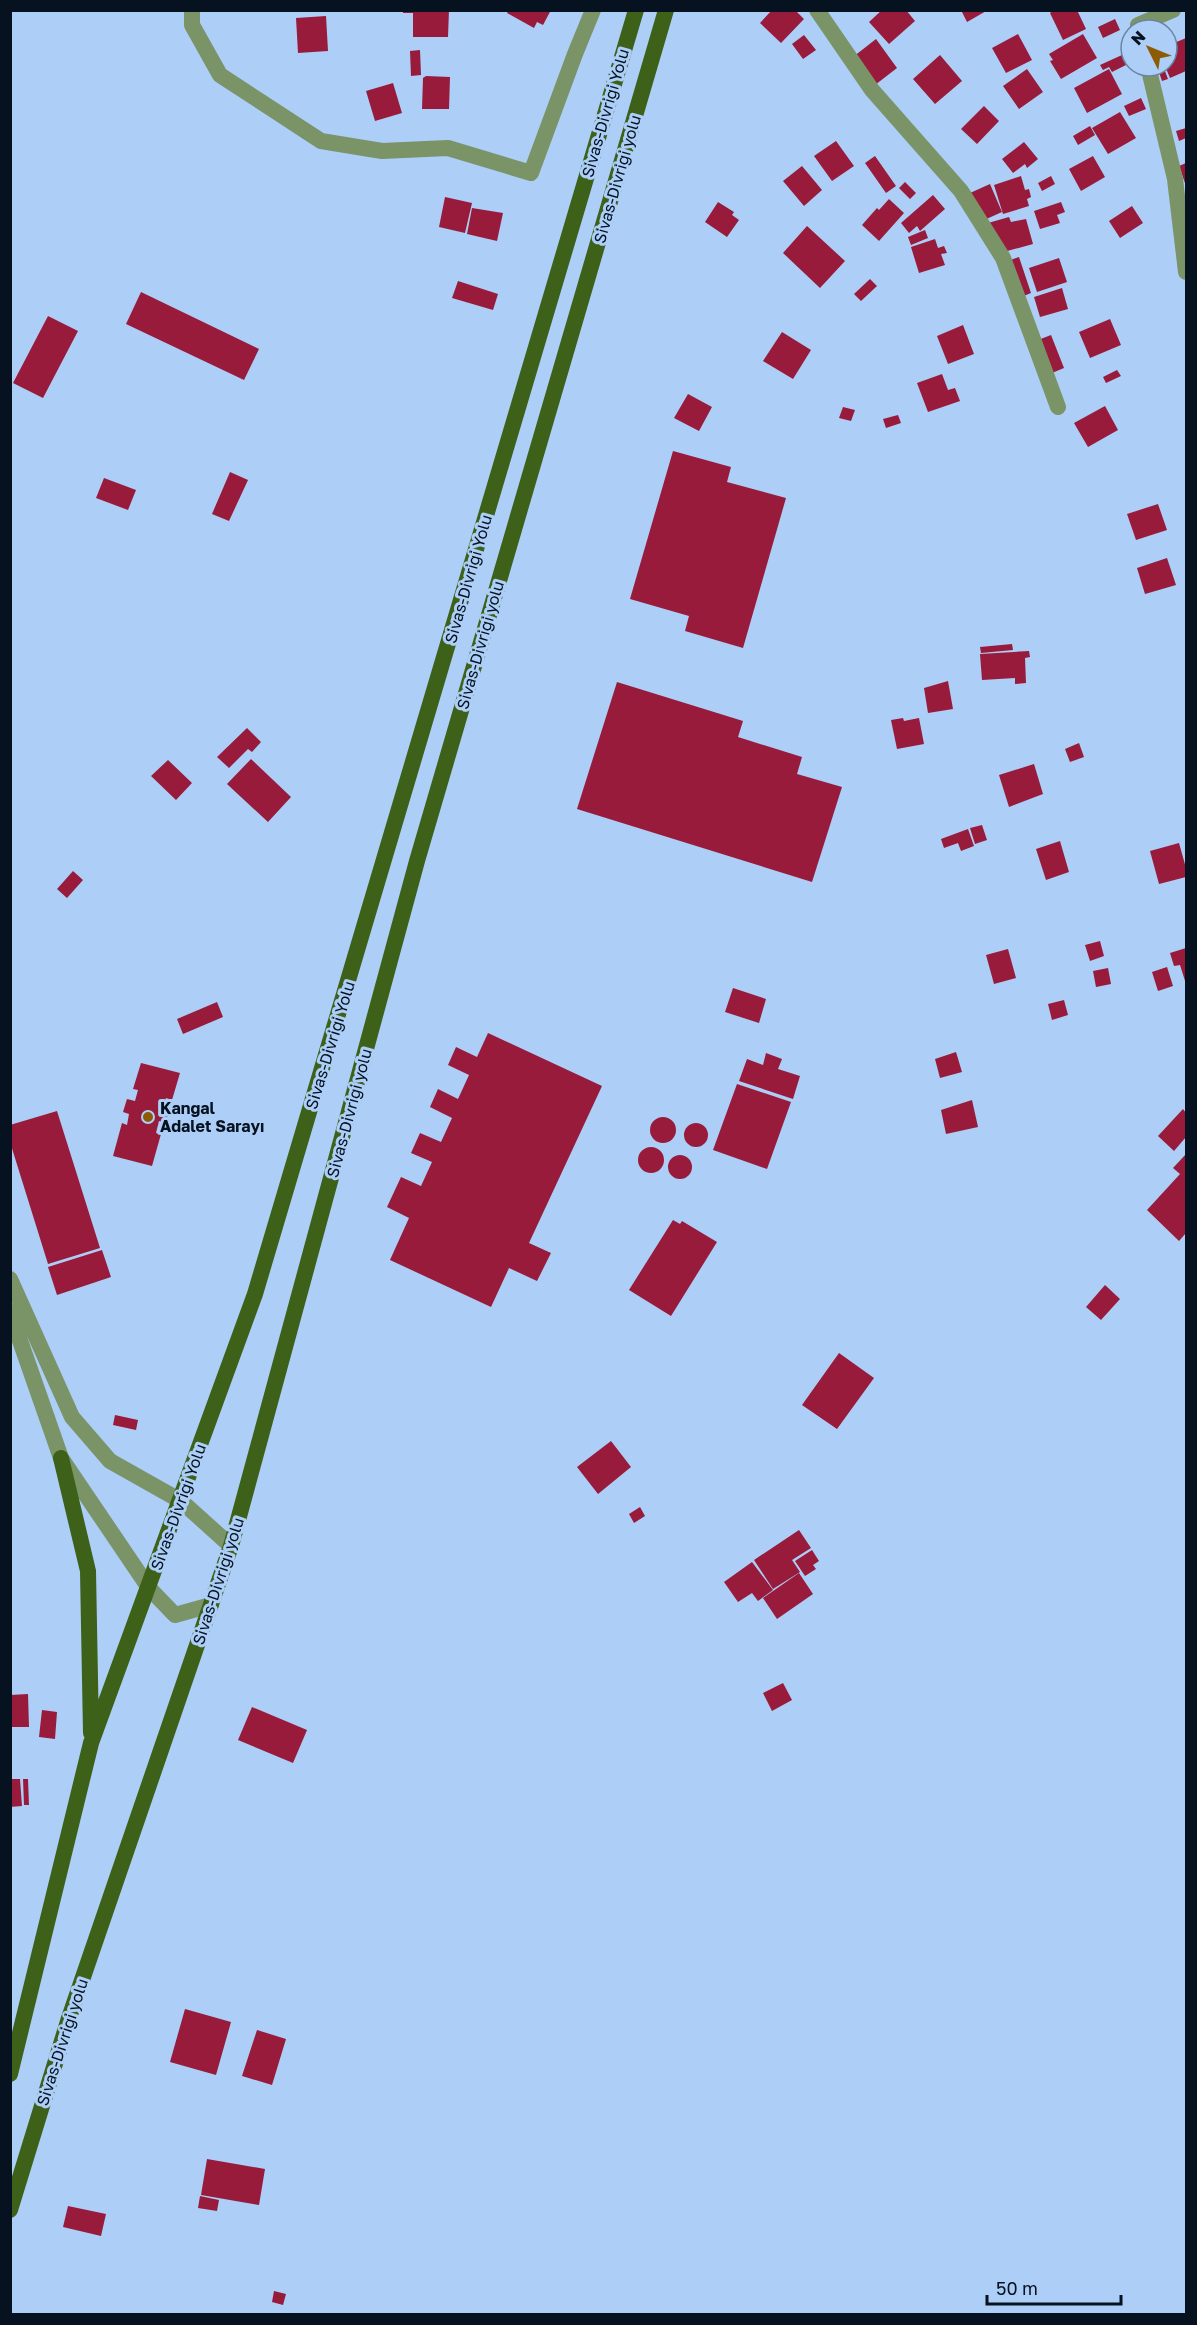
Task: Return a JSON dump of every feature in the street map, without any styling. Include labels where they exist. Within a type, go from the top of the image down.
[{"type":"main road","name":"Sivas-Divriği Yolu","points":[[10,2074],[91,1743],[255,1294],[636,10]]},
{"type":"main road","name":"Sivas-Divriği yolu","points":[[10,2210],[69,2018],[231,1546],[417,861],[666,10]]},
{"type":"main road","points":[[61,1458],[88,1571],[91,1743]]},
{"type":"street","points":[[192,10],[192,26],[220,75],[321,141],[382,152],[448,148],[531,173],[593,10]]},
{"type":"street","points":[[816,10],[872,90],[961,192],[1003,258],[1059,407]]},
{"type":"street","points":[[1149,18],[1173,10]]},
{"type":"street","points":[[1151,78],[1175,179],[1186,272]]},
{"type":"street","points":[[10,1279],[72,1417],[110,1461],[181,1501],[231,1546]]},
{"type":"street","points":[[10,1312],[61,1458],[148,1588],[175,1615],[211,1605]]},
{"type":"building","points":[[403,10],[449,10],[448,37],[413,37],[413,13],[403,13]]},
{"type":"building","points":[[509,10],[551,10],[543,25],[537,22],[534,28],[507,13]]},
{"type":"building","points":[[772,10],[795,10],[804,19],[781,43],[760,23]]},
{"type":"building","points":[[882,10],[906,10],[915,21],[889,44],[869,22]]},
{"type":"building","points":[[961,10],[988,10],[967,22]]},
{"type":"building","points":[[1054,10],[1077,10],[1086,29],[1063,40],[1050,13]]},
{"type":"building","points":[[326,16],[328,51],[298,53],[296,18]]},
{"type":"building","points":[[1115,19],[1119,30],[1103,38],[1098,27]]},
{"type":"building","points":[[1018,34],[1032,60],[1006,73],[992,48]]},
{"type":"building","points":[[1083,34],[1097,58],[1061,79],[1050,61],[1053,60],[1049,54]]},
{"type":"building","points":[[804,35],[816,50],[803,59],[792,44]]},
{"type":"building","points":[[1186,38],[1186,71],[1179,74],[1179,41]]},
{"type":"building","points":[[876,39],[897,68],[875,85],[853,57]]},
{"type":"building","points":[[420,50],[421,75],[411,76],[410,51]]},
{"type":"building","points":[[940,55],[962,81],[935,104],[913,79]]},
{"type":"building","points":[[1119,56],[1119,68],[1112,72],[1109,67],[1103,70],[1100,65]]},
{"type":"building","points":[[1027,69],[1043,92],[1019,109],[1003,86]]},
{"type":"building","points":[[1109,69],[1122,94],[1087,113],[1074,88]]},
{"type":"building","points":[[426,76],[450,77],[449,109],[422,109],[423,78]]},
{"type":"building","points":[[393,83],[402,113],[375,121],[366,91]]},
{"type":"building","points":[[1141,98],[1146,109],[1129,116],[1124,106]]},
{"type":"building","points":[[984,106],[999,121],[977,144],[961,129]]},
{"type":"building","points":[[1120,112],[1136,138],[1108,154],[1092,128]]},
{"type":"building","points":[[1090,126],[1095,135],[1078,145],[1073,136]]},
{"type":"building","points":[[1186,128],[1186,138],[1179,141],[1176,131]]},
{"type":"building","points":[[836,141],[854,166],[832,181],[814,156]]},
{"type":"building","points":[[1024,142],[1038,159],[1027,168],[1025,164],[1013,173],[1002,159]]},
{"type":"building","points":[[875,156],[896,186],[886,193],[865,163]]},
{"type":"building","points":[[1093,156],[1105,177],[1081,191],[1069,169]]},
{"type":"building","points":[[1186,163],[1186,186],[1179,166]]},
{"type":"building","points":[[802,166],[822,190],[804,206],[783,181]]},
{"type":"building","points":[[1021,176],[1025,190],[1029,189],[1031,197],[1027,199],[1029,206],[1003,214],[994,185]]},
{"type":"building","points":[[1051,176],[1055,184],[1042,191],[1038,183]]},
{"type":"building","points":[[905,182],[916,193],[910,199],[899,188]]},
{"type":"building","points":[[990,184],[1002,212],[982,221],[970,193]]},
{"type":"building","points":[[933,195],[945,209],[920,231],[917,226],[909,233],[901,223]]},
{"type":"building","points":[[445,197],[472,203],[465,233],[439,227]]},
{"type":"building","points":[[889,199],[904,213],[879,241],[862,225],[877,208],[879,210]]},
{"type":"building","points":[[718,202],[734,212],[732,215],[739,220],[727,237],[705,222]]},
{"type":"building","points":[[1061,202],[1065,212],[1057,215],[1060,223],[1040,229],[1034,211]]},
{"type":"building","points":[[1132,206],[1143,223],[1120,238],[1109,221]]},
{"type":"building","points":[[472,208],[503,213],[497,241],[467,234]]},
{"type":"building","points":[[1009,217],[1011,222],[1026,219],[1033,244],[1000,253],[988,223]]},
{"type":"building","points":[[807,226],[845,261],[820,288],[783,253]]},
{"type":"building","points":[[925,230],[928,238],[911,245],[908,237]]},
{"type":"building","points":[[935,239],[938,248],[944,246],[947,253],[941,254],[945,265],[919,273],[911,247]]},
{"type":"building","points":[[1019,257],[1031,293],[1021,297],[1008,261]]},
{"type":"building","points":[[1059,258],[1067,282],[1037,292],[1029,268]]},
{"type":"building","points":[[870,279],[877,286],[861,301],[854,294]]},
{"type":"building","points":[[458,281],[498,294],[493,310],[452,298]]},
{"type":"building","points":[[1062,288],[1068,309],[1040,317],[1034,297]]},
{"type":"building","points":[[141,292],[259,349],[244,380],[126,324]]},
{"type":"building","points":[[48,316],[78,331],[43,398],[13,383]]},
{"type":"building","points":[[1110,319],[1121,345],[1090,358],[1079,332]]},
{"type":"building","points":[[963,325],[974,354],[948,364],[937,336]]},
{"type":"building","points":[[782,332],[811,350],[793,379],[763,361]]},
{"type":"building","points":[[1051,335],[1064,368],[1052,373],[1038,340]]},
{"type":"building","points":[[1117,370],[1121,376],[1106,383],[1103,377]]},
{"type":"building","points":[[942,374],[948,390],[955,388],[960,401],[928,412],[917,383]]},
{"type":"building","points":[[688,394],[712,407],[699,431],[674,418]]},
{"type":"building","points":[[1105,406],[1118,430],[1088,447],[1074,423]]},
{"type":"building","points":[[843,407],[855,410],[851,421],[839,418]]},
{"type":"building","points":[[898,415],[901,423],[886,428],[883,419]]},
{"type":"building","points":[[673,451],[731,467],[727,482],[786,498],[743,648],[685,631],[689,616],[630,599]]},
{"type":"building","points":[[230,472],[248,480],[229,521],[212,514]]},
{"type":"building","points":[[104,478],[136,490],[128,510],[96,498]]},
{"type":"building","points":[[1158,504],[1167,530],[1136,540],[1127,514]]},
{"type":"building","points":[[1167,558],[1176,585],[1145,594],[1137,568]]},
{"type":"building","points":[[1012,644],[1013,650],[981,653],[980,647]]},
{"type":"building","points":[[1029,651],[1030,657],[1025,658],[1026,683],[1015,684],[1015,678],[982,680],[980,654]]},
{"type":"building","points":[[948,681],[953,709],[928,713],[924,688]]},
{"type":"building","points":[[617,682],[743,721],[738,737],[802,757],[797,774],[842,787],[812,882],[577,809]]},
{"type":"building","points":[[903,718],[904,721],[919,718],[924,744],[897,749],[891,720]]},
{"type":"building","points":[[247,728],[261,742],[252,752],[248,749],[229,768],[217,757]]},
{"type":"building","points":[[1079,743],[1084,757],[1070,762],[1065,749]]},
{"type":"building","points":[[251,759],[291,797],[268,822],[227,784]]},
{"type":"building","points":[[168,760],[192,783],[176,800],[151,776]]},
{"type":"building","points":[[1034,764],[1043,794],[1009,807],[999,775]]},
{"type":"building","points":[[982,825],[987,840],[975,844],[970,828]]},
{"type":"building","points":[[968,829],[974,846],[961,851],[958,843],[944,848],[941,839]]},
{"type":"building","points":[[1060,841],[1069,872],[1046,880],[1036,849]]},
{"type":"building","points":[[1179,843],[1186,868],[1186,877],[1159,884],[1150,851]]},
{"type":"building","points":[[73,871],[83,880],[67,898],[57,889]]},
{"type":"building","points":[[1100,941],[1104,956],[1090,961],[1085,945]]},
{"type":"building","points":[[1186,948],[1186,984],[1180,965],[1174,966],[1170,953]]},
{"type":"building","points":[[1008,949],[1016,978],[994,984],[986,955]]},
{"type":"building","points":[[1167,967],[1173,986],[1158,991],[1152,972]]},
{"type":"building","points":[[1108,968],[1111,984],[1096,987],[1093,971]]},
{"type":"building","points":[[733,988],[766,999],[759,1023],[725,1012]]},
{"type":"building","points":[[1064,1000],[1068,1015],[1052,1020],[1048,1004]]},
{"type":"building","points":[[217,1002],[223,1017],[183,1034],[177,1019]]},
{"type":"building","points":[[488,1033],[602,1086],[529,1243],[551,1253],[537,1281],[509,1268],[491,1307],[390,1260],[409,1218],[387,1207],[401,1177],[421,1186],[432,1162],[411,1153],[420,1133],[441,1142],[452,1118],[430,1107],[438,1089],[458,1099],[469,1075],[448,1065],[456,1047],[477,1057]]},
{"type":"building","points":[[956,1052],[962,1072],[940,1078],[935,1059]]},
{"type":"building","points":[[766,1053],[782,1059],[778,1069],[800,1076],[793,1099],[739,1081],[747,1059],[763,1065]]},
{"type":"building","name":"Kangal Adalet Sarayı","points":[[141,1063],[180,1073],[172,1100],[166,1098],[162,1111],[169,1113],[166,1123],[159,1121],[156,1133],[161,1134],[152,1166],[113,1156],[122,1123],[127,1125],[129,1114],[123,1112],[127,1099],[135,1101],[138,1090],[133,1089]]},
{"type":"building","points":[[737,1084],[791,1102],[767,1169],[713,1150]]},
{"type":"building","points":[[972,1100],[978,1127],[946,1134],[941,1110]]},
{"type":"building","points":[[1183,1109],[1186,1113],[1186,1137],[1174,1151],[1158,1136]]},
{"type":"building","points":[[57,1111],[100,1248],[48,1264],[10,1142],[10,1125]]},
{"type":"building","points":[[663,1117],[672,1121],[676,1130],[672,1139],[663,1143],[654,1139],[650,1130],[654,1121]]},
{"type":"building","points":[[696,1123],[701,1124],[707,1130],[707,1140],[701,1146],[696,1147],[691,1146],[685,1140],[684,1135],[685,1130],[691,1124]]},
{"type":"building","points":[[651,1147],[660,1151],[664,1160],[660,1169],[651,1173],[642,1169],[638,1160],[642,1151]]},
{"type":"building","points":[[1186,1154],[1186,1233],[1179,1241],[1147,1210],[1180,1174],[1173,1168]]},
{"type":"building","points":[[680,1155],[688,1159],[692,1167],[688,1175],[680,1179],[672,1175],[668,1167],[672,1159]]},
{"type":"building","points":[[673,1220],[680,1224],[682,1221],[717,1242],[671,1316],[629,1290]]},
{"type":"building","points":[[102,1250],[111,1277],[57,1295],[48,1267]]},
{"type":"building","points":[[1105,1285],[1120,1299],[1101,1320],[1086,1307]]},
{"type":"building","points":[[839,1353],[874,1378],[837,1429],[802,1405]]},
{"type":"building","points":[[115,1415],[138,1420],[136,1430],[113,1425]]},
{"type":"building","points":[[611,1441],[631,1467],[598,1494],[577,1467]]},
{"type":"building","points":[[640,1507],[645,1516],[634,1523],[629,1514]]},
{"type":"building","points":[[799,1530],[811,1548],[792,1560],[800,1572],[773,1589],[754,1560]]},
{"type":"building","points":[[812,1550],[819,1561],[813,1565],[816,1569],[805,1576],[795,1561]]},
{"type":"building","points":[[752,1562],[773,1590],[758,1601],[752,1593],[738,1602],[724,1582]]},
{"type":"building","points":[[799,1573],[813,1594],[777,1619],[763,1598]]},
{"type":"building","points":[[783,1683],[792,1700],[772,1711],[763,1693]]},
{"type":"building","points":[[28,1694],[29,1727],[10,1727],[10,1695]]},
{"type":"building","points":[[252,1707],[307,1730],[293,1763],[238,1740]]},
{"type":"building","points":[[42,1710],[57,1712],[55,1739],[39,1737]]},
{"type":"building","points":[[10,1779],[20,1779],[22,1806],[10,1807]]},
{"type":"building","points":[[23,1779],[28,1779],[29,1805],[24,1805]]},
{"type":"building","points":[[185,2009],[231,2022],[216,2075],[170,2062]]},
{"type":"building","points":[[257,2030],[286,2039],[272,2085],[242,2076]]},
{"type":"building","points":[[207,2159],[265,2169],[259,2205],[201,2195]]},
{"type":"building","points":[[200,2196],[219,2200],[217,2211],[198,2208]]},
{"type":"building","points":[[68,2206],[106,2214],[101,2236],[63,2227]]},
{"type":"building","points":[[274,2291],[286,2294],[283,2305],[272,2302]]},
{"type":"place","name":"Kangal Adalet Sarayı","points":[[148,1117]]}]
